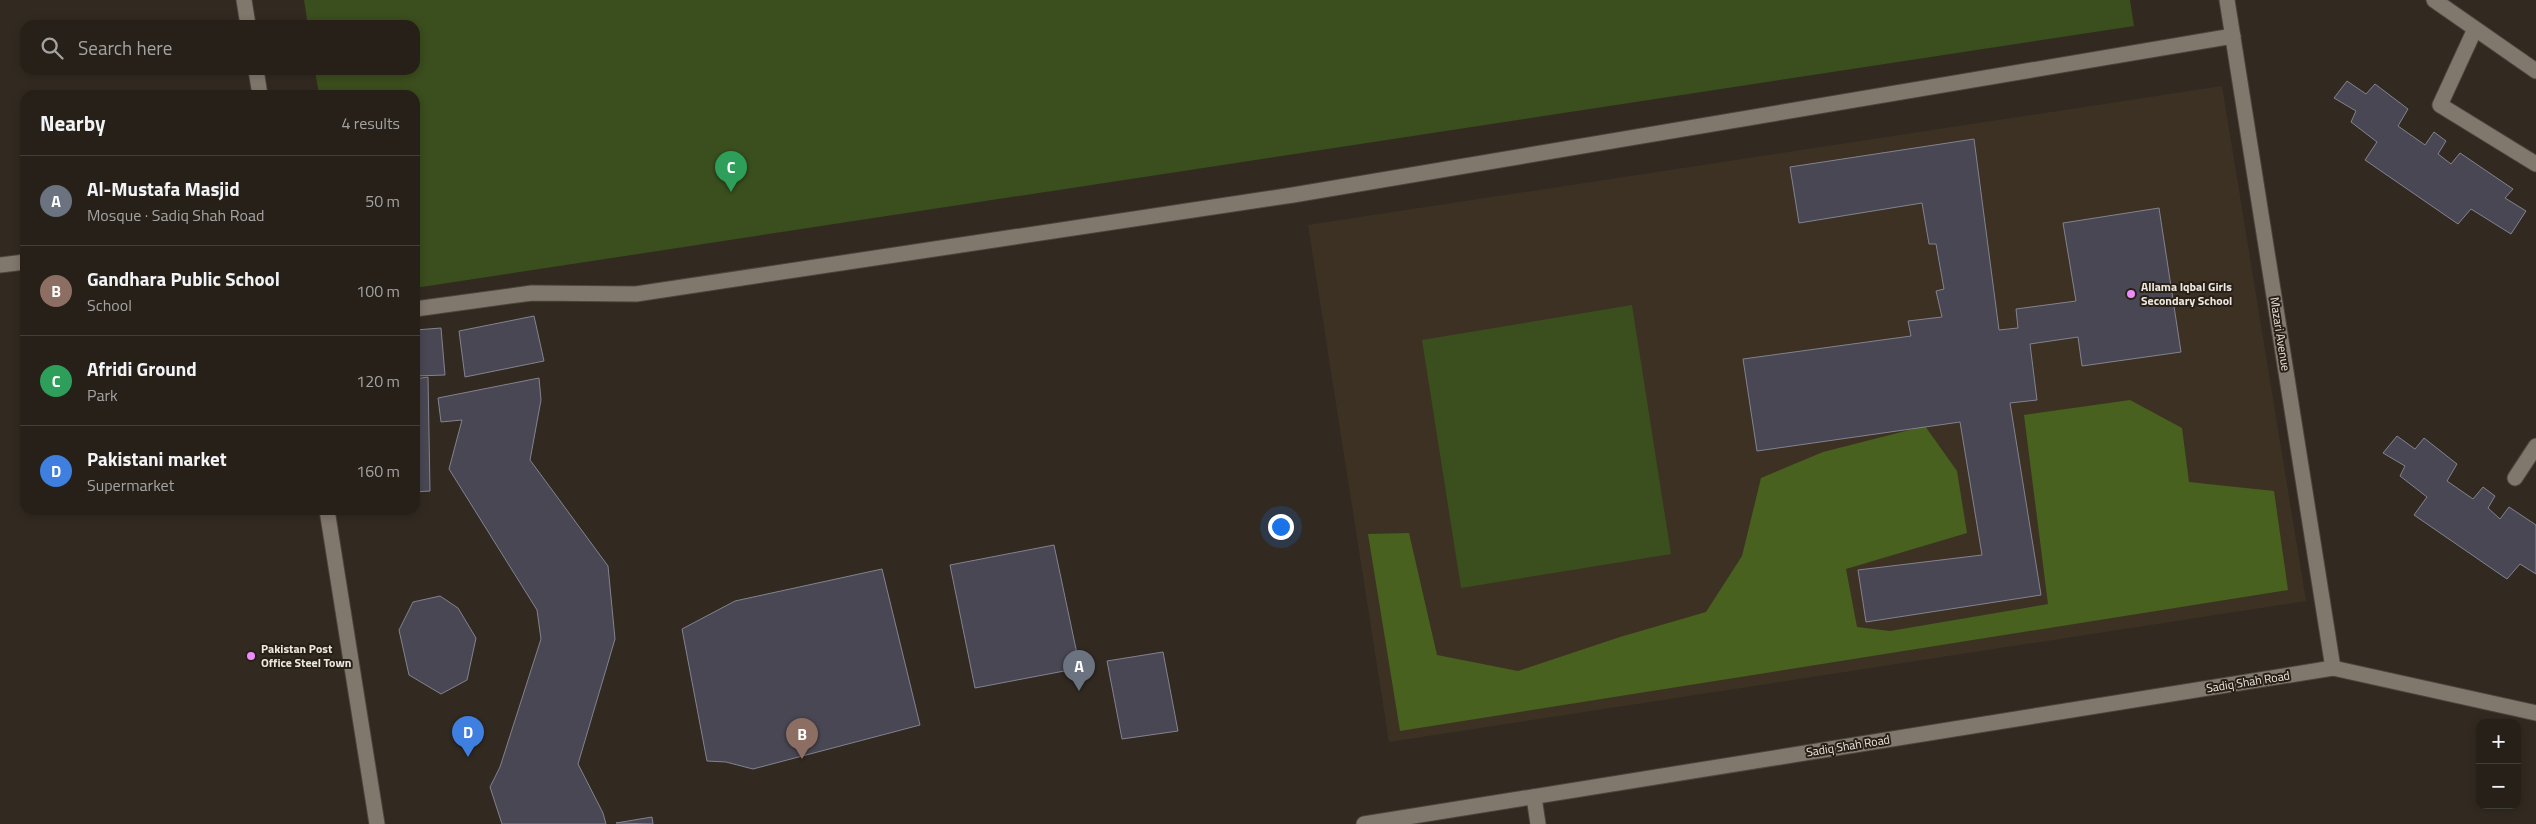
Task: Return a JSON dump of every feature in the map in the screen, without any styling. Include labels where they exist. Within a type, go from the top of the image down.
[{"type":"street","points":[[244,0],[247,20]]},
{"type":"street","name":"Mazari Avenue","points":[[2227,0],[2333,668]]},
{"type":"street","points":[[2434,0],[2536,71]]},
{"type":"street","points":[[2475,29],[2440,105],[2536,164]]},
{"type":"street","points":[[420,308],[532,293],[636,294],[1293,195],[2233,36]]},
{"type":"street","points":[[257,75],[259,90]]},
{"type":"street","points":[[0,265],[20,263]]},
{"type":"street","points":[[2515,478],[2536,446]]},
{"type":"street","points":[[328,515],[377,824]]},
{"type":"street","points":[[2333,668],[2536,713]]},
{"type":"street","name":"Sadiq Shah Road","points":[[1364,824],[2333,668]]},
{"type":"street","points":[[1534,797],[1538,824]]},
{"type":"shaded area","points":[[2222,86],[2306,601],[1389,742],[1308,225]]},
{"type":"green space","points":[[304,0],[2130,0],[2134,26],[420,287],[420,90],[318,90],[316,75],[420,75],[420,20],[307,20]]},
{"type":"green space","points":[[1632,305],[1671,554],[1461,588],[1422,340]]},
{"type":"green space","points":[[2130,400],[2182,428],[2189,482],[2274,491],[2288,590],[1400,731],[1368,534],[1409,533],[1437,655],[1518,671],[1620,637],[1706,612],[1742,556],[1761,478],[1823,452],[1925,426],[1957,471],[1967,533],[1846,569],[1857,627],[1890,631],[2048,604],[2024,415]]},
{"type":"building","points":[[2347,81],[2366,94],[2375,84],[2408,109],[2398,126],[2425,145],[2434,132],[2446,141],[2438,154],[2451,164],[2460,153],[2513,189],[2505,198],[2526,211],[2511,234],[2471,209],[2458,224],[2365,160],[2377,142],[2351,122],[2356,111],[2334,98]]},
{"type":"building","points":[[1974,139],[1999,330],[2018,328],[2016,309],[2076,301],[2063,223],[2159,208],[2181,352],[2082,366],[2078,337],[2030,344],[2037,400],[2010,403],[2041,595],[1866,622],[1858,570],[1982,555],[1960,422],[1757,451],[1743,359],[1911,336],[1908,321],[1942,317],[1936,291],[1944,289],[1936,244],[1929,244],[1922,203],[1799,223],[1790,167]]},
{"type":"building","points":[[534,316],[544,361],[465,377],[459,331]]},
{"type":"building","points":[[441,328],[445,375],[420,376],[420,330]]},
{"type":"building","points":[[428,377],[430,491],[420,492],[420,378]]},
{"type":"building","points":[[539,378],[541,400],[530,460],[608,566],[615,639],[578,764],[603,813],[606,824],[502,824],[490,787],[500,767],[541,639],[537,610],[449,469],[462,420],[441,422],[438,398]]},
{"type":"building","points":[[2397,436],[2415,449],[2424,438],[2457,464],[2447,481],[2473,499],[2483,487],[2495,496],[2488,508],[2500,519],[2509,507],[2536,525],[2536,574],[2520,564],[2507,579],[2414,515],[2427,497],[2400,476],[2405,466],[2383,453]]},
{"type":"building","points":[[1054,545],[1080,668],[975,688],[950,565]]},
{"type":"building","points":[[882,569],[920,725],[753,769],[726,762],[707,761],[682,629],[735,601]]},
{"type":"building","points":[[440,596],[458,608],[476,638],[467,680],[441,694],[409,675],[399,630],[413,602]]},
{"type":"building","points":[[1163,652],[1178,731],[1122,739],[1107,661]]},
{"type":"building","points":[[652,817],[653,824],[616,823]]},
{"type":"place","name":"Afridi Ground","points":[[731,192]]},
{"type":"place","name":"Allama Iqbal Girls Secondary School","points":[[2131,294]]},
{"type":"place","name":"Pakistan Post Office Steel Town","points":[[251,656]]},
{"type":"place","name":"Al-Mustafa Masjid","points":[[1079,691]]},
{"type":"place","name":"Pakistani market","points":[[468,757]]},
{"type":"place","name":"Gandhara Public School","points":[[802,759]]}]
